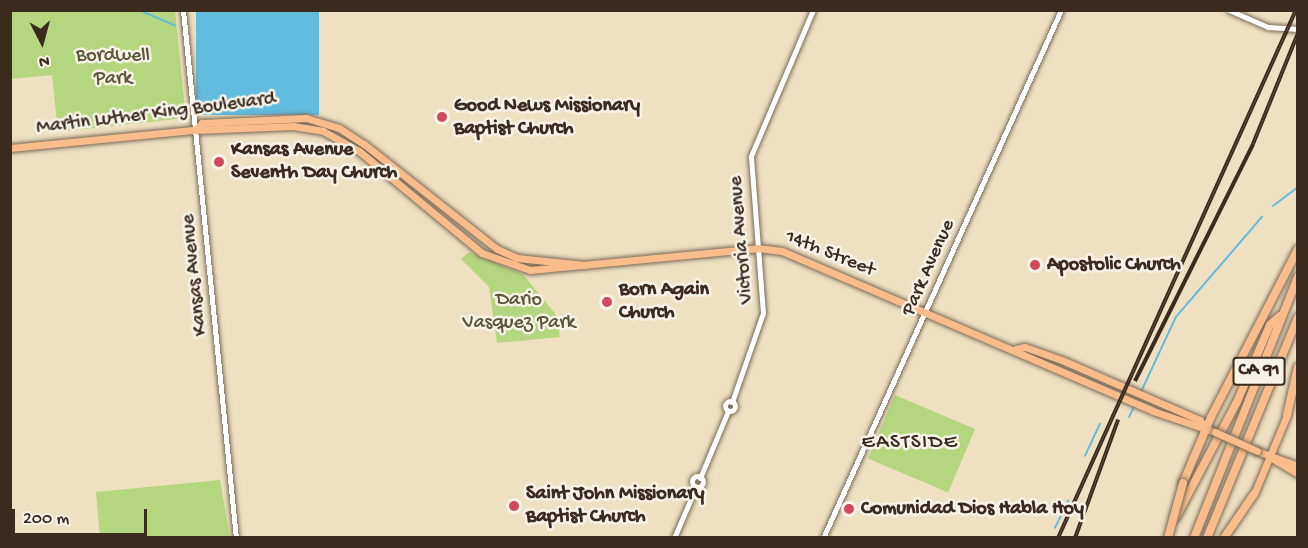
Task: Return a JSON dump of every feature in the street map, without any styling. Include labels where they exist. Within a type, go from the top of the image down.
[{"type":"highway","points":[[1166,537],[1183,483],[1298,249]]},
{"type":"highway","name":"CA 91","points":[[1194,537],[1298,278]]},
{"type":"highway","points":[[1166,537],[1237,402],[1270,325],[1282,314]]},
{"type":"highway","name":"CA 91","points":[[1207,537],[1298,317]]},
{"type":"highway","points":[[1287,415],[1298,368]]},
{"type":"highway","points":[[1224,537],[1254,494]]},
{"type":"main road","name":"Martin Luther King Boulevard","points":[[10,148],[195,130],[201,123],[291,115],[339,128]]},
{"type":"main road","name":"14th Street","points":[[195,130],[292,126],[323,131],[359,151],[465,241],[498,262],[545,271],[758,248],[782,250],[1016,349],[1153,411],[1208,429],[1270,457],[1298,474]]},
{"type":"main road","name":"14th Street","points":[[339,128],[497,249],[517,258],[585,265]]},
{"type":"main road","name":"14th Street","points":[[1016,349],[1025,347],[1064,361],[1200,420],[1208,429]]},
{"type":"main road","points":[[1254,494],[1287,415]]},
{"type":"main road","name":"14th Street","points":[[1270,457],[1298,465]]},
{"type":"street","name":"Kansas Avenue","points":[[183,10],[236,537]]},
{"type":"street","name":"Victoria Avenue","points":[[674,537],[696,487],[693,480],[700,477],[728,411],[735,408],[732,402],[763,318],[751,156],[813,10]]},
{"type":"street","name":"Park Avenue","points":[[823,537],[1061,10]]},
{"type":"street","points":[[1229,10],[1268,27],[1298,29]]},
{"type":"green space","name":"Bordwell Park","points":[[11,10],[175,11],[186,118],[58,132],[52,75],[11,79]]},
{"type":"green space","name":"Dario Vasquez Park","points":[[469,252],[523,274],[557,316],[560,337],[497,343],[489,287],[461,259]]},
{"type":"green space","points":[[895,395],[975,429],[948,493],[868,459]]},
{"type":"green space","points":[[220,480],[230,537],[100,537],[96,492]]},
{"type":"water","points":[[196,11],[319,11],[319,115],[196,115]]},
{"type":"waterway","points":[[139,10],[175,25]]},
{"type":"waterway","points":[[1273,206],[1298,187]]},
{"type":"waterway","points":[[1141,392],[1176,317],[1262,217]]},
{"type":"waterway","points":[[1129,417],[1134,407]]},
{"type":"waterway","points":[[1085,456],[1100,424]]},
{"type":"waterway","points":[[1055,528],[1068,501]]},
{"type":"railway","points":[[1058,538],[1296,10]]},
{"type":"railway","points":[[1135,381],[1253,144],[1298,33]]},
{"type":"railway","points":[[1075,538],[1118,420]]},
{"type":"place","name":"Good News Missionary Baptist Church","points":[[442,117]]},
{"type":"place","name":"Kansas Avenue Seventh Day Church","points":[[219,162]]},
{"type":"place","name":"Apostolic Church","points":[[1035,265]]},
{"type":"place","name":"Born Again Church","points":[[607,302]]},
{"type":"place","name":"Saint John Missionary Baptist Church","points":[[514,506]]},
{"type":"place","name":"Comunidad Dios Habla Hoy","points":[[849,509]]},
{"type":"district","name":"EASTSIDE","points":[[910,444]]}]
